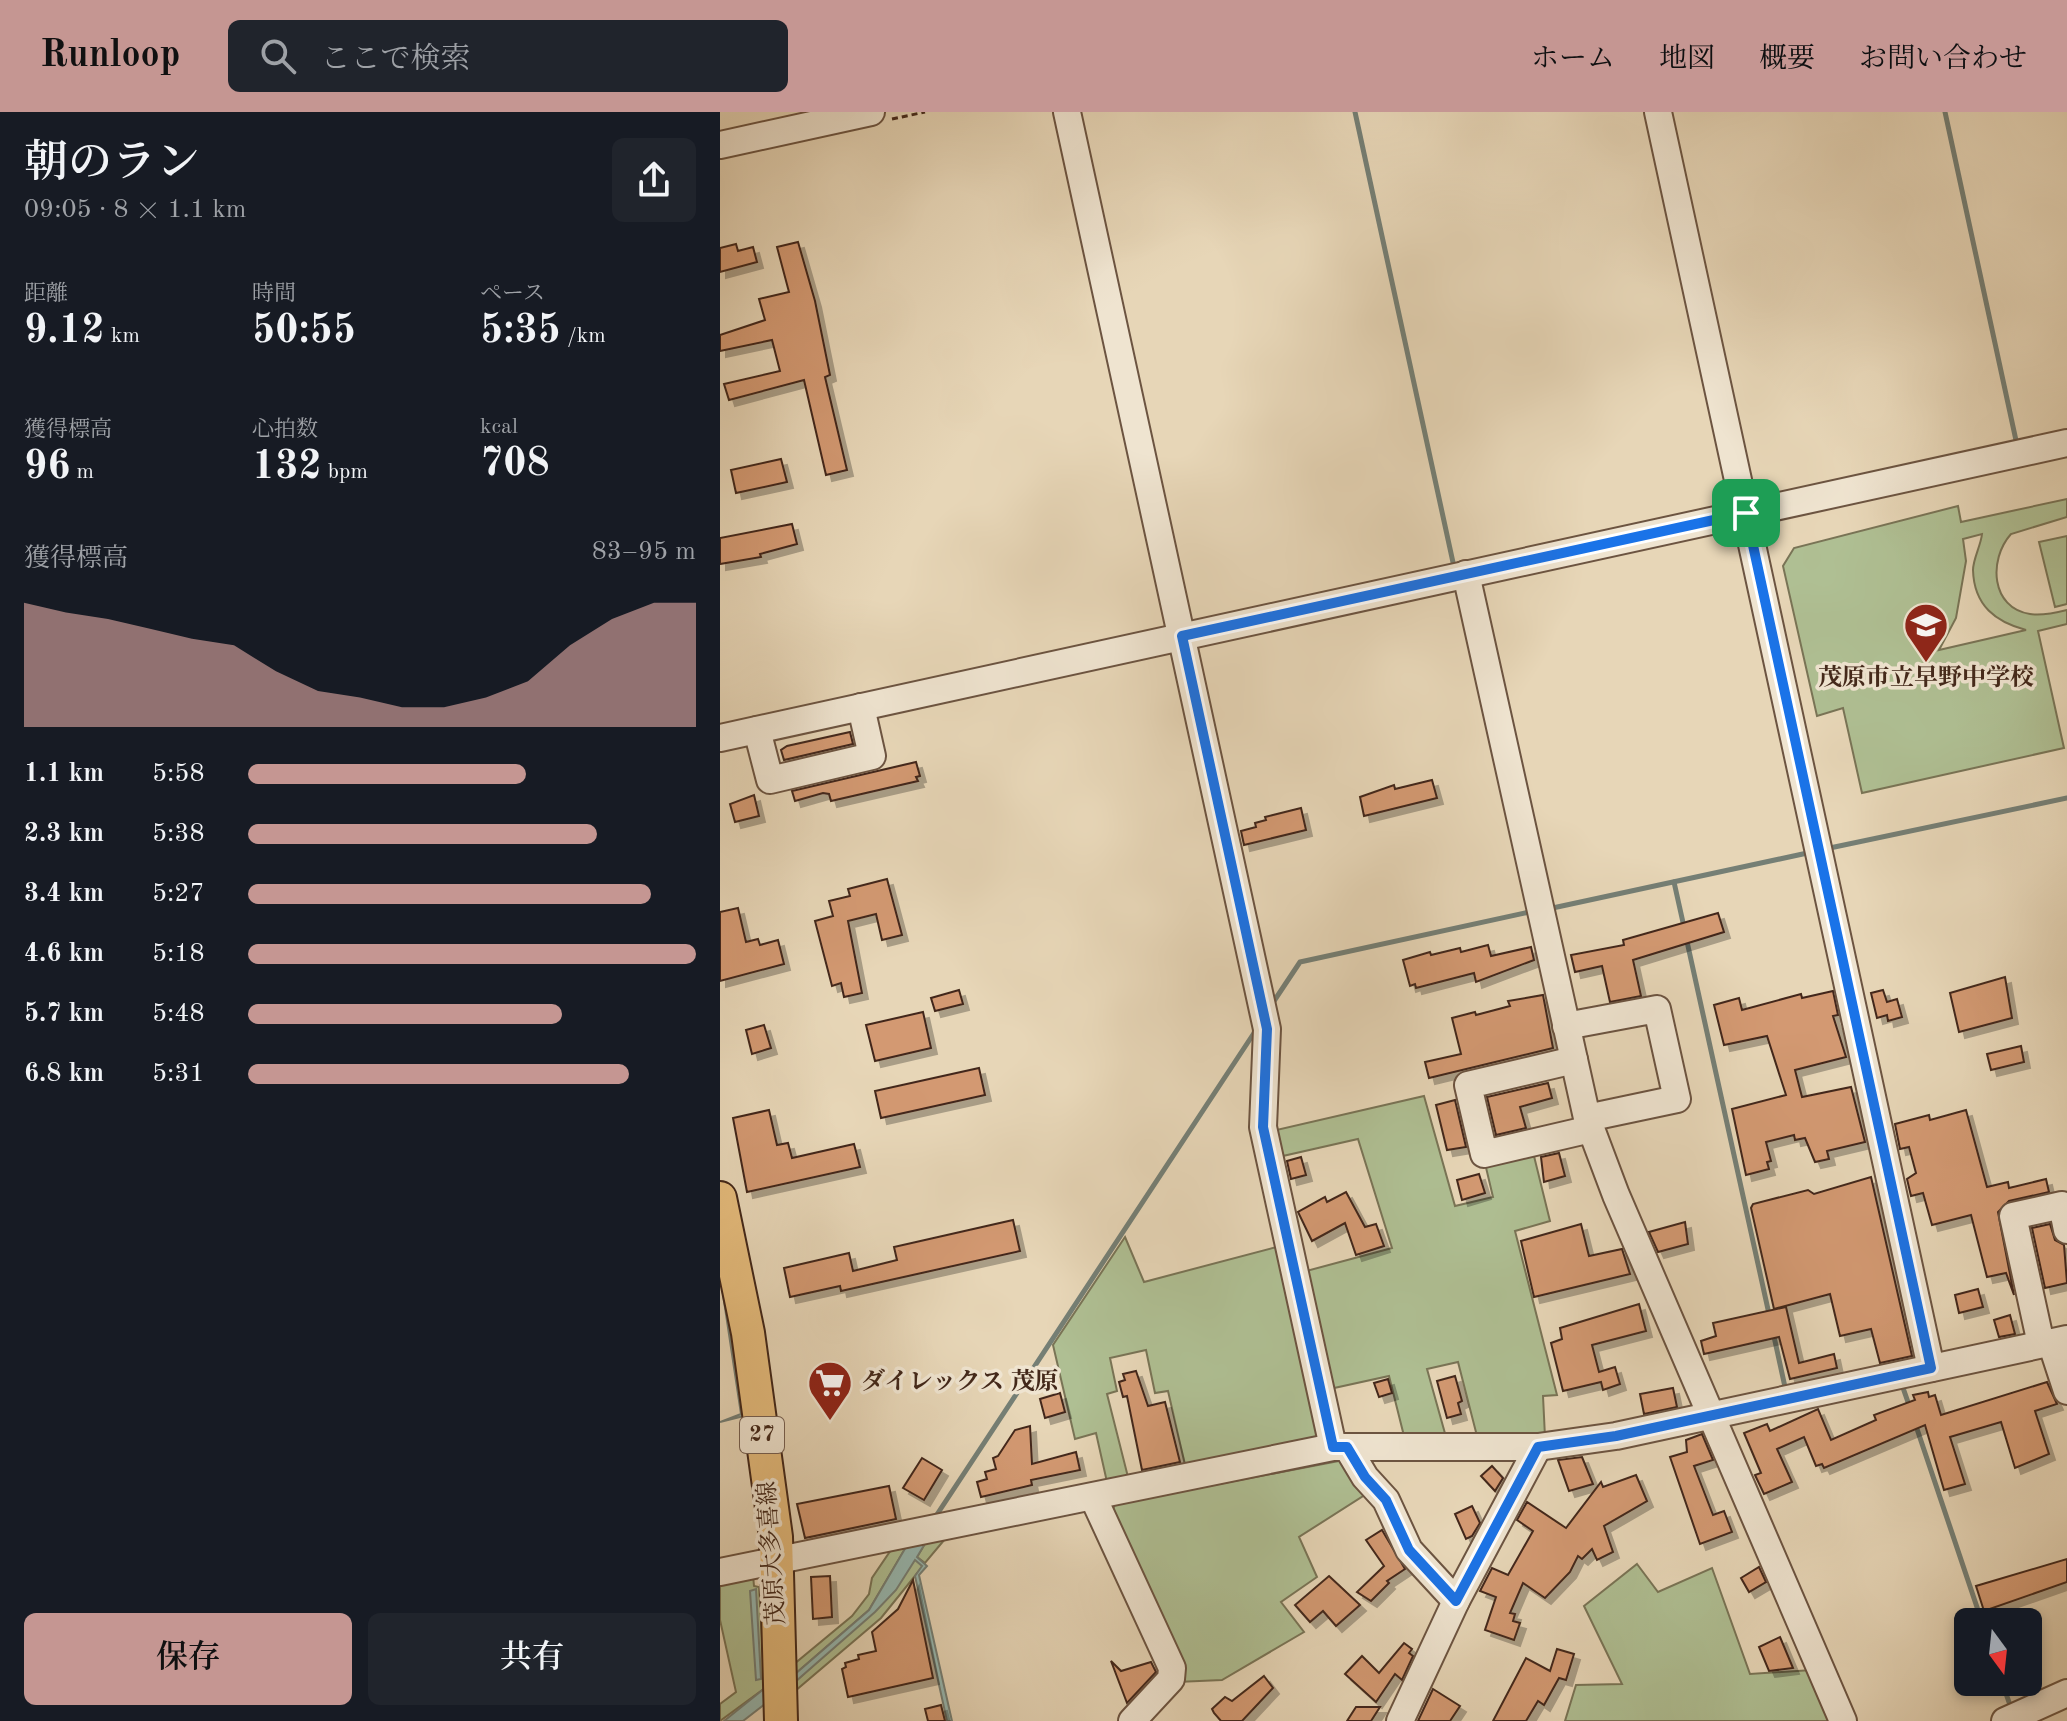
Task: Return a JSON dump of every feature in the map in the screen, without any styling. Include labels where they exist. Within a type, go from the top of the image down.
[{"type":"main road","name":"茂原大多喜線","points":[[720,1198],[727,1267],[757,1393],[777,1560],[780,1699]]},
{"type":"street","points":[[720,145],[871,112]]},
{"type":"street","points":[[1067,112],[1264,1017],[1263,1127],[1340,1447],[1386,1500],[1409,1550],[1456,1601]]},
{"type":"street","points":[[1658,112],[1931,1368]]},
{"type":"street","points":[[720,738],[2067,443]]},
{"type":"street","points":[[1466,574],[1539,911],[1589,1123],[1710,1415],[1843,1721]]},
{"type":"street","points":[[757,730],[770,780],[872,756],[861,707]]},
{"type":"street","points":[[1566,1026],[1657,1009],[1677,1099],[1484,1154],[1468,1085],[1574,1060]]},
{"type":"street","points":[[2067,1230],[2062,1205],[2013,1216],[2067,1391]]},
{"type":"street","points":[[720,1572],[1340,1447],[1538,1447],[1616,1436],[2053,1341]]},
{"type":"street","points":[[1400,1721],[1456,1601],[1538,1447]]},
{"type":"street","points":[[1093,1497],[1172,1668],[1171,1679],[1132,1721]]},
{"type":"street","points":[[2020,1718],[2067,1693]]},
{"type":"green space","points":[[2067,499],[2067,517],[2011,534],[1999,557],[1997,569],[2001,593],[2007,603],[2017,610],[2039,615],[2067,610],[2067,624],[2038,631],[2064,748],[1862,793],[1843,708],[1817,716],[1783,566],[1794,548],[1958,506],[1961,522]],"holes":[[[1982,534],[1973,570],[1977,593],[1996,617],[2026,630],[1939,650],[1956,618],[1966,561],[1963,539]]]},
{"type":"green space","points":[[2067,536],[2067,604],[2055,607],[2039,542]]},
{"type":"green space","points":[[1424,1096],[1455,1206],[1493,1197],[1484,1159],[1532,1148],[1550,1221],[1515,1231],[1557,1395],[1543,1396],[1545,1437],[1477,1436],[1458,1362],[1427,1369],[1446,1437],[1404,1436],[1389,1376],[1325,1390],[1299,1273],[1392,1248],[1358,1139],[1274,1158],[1268,1132]]},
{"type":"green space","points":[[1125,1237],[1144,1282],[1284,1245],[1321,1436],[1185,1465],[1168,1391],[1155,1393],[1146,1350],[1110,1358],[1117,1391],[1107,1394],[1128,1477],[1107,1482],[1096,1433],[1075,1439],[1053,1345]]},
{"type":"green space","points":[[1344,1460],[1374,1489],[1299,1537],[1317,1577],[1281,1602],[1304,1632],[1222,1680],[1177,1682],[1109,1520],[1115,1504]]},
{"type":"green space","points":[[945,1539],[925,1563],[917,1557],[926,1542]]},
{"type":"green space","points":[[906,1547],[869,1610],[794,1675],[793,1665],[852,1616],[869,1594],[872,1578],[891,1550]]},
{"type":"green space","points":[[915,1559],[923,1566],[881,1618],[795,1691],[795,1682],[874,1610]]},
{"type":"green space","points":[[1637,1564],[1658,1592],[1712,1568],[1750,1674],[1812,1670],[1835,1721],[1565,1721],[1576,1685],[1622,1684],[1584,1606]]},
{"type":"green space","points":[[753,1575],[754,1586],[759,1587],[765,1688],[720,1721],[720,1704],[736,1692],[720,1620],[720,1582]]},
{"type":"water","points":[[721,1281],[744,1416],[720,1422],[741,1414]]},
{"type":"water","points":[[926,1542],[917,1557],[927,1566],[919,1575],[952,1721],[947,1721],[915,1576],[922,1566],[915,1560],[896,1590],[875,1612],[795,1682],[794,1675],[869,1610],[906,1547]]},
{"type":"water","points":[[756,1589],[761,1679],[756,1680],[750,1591]]},
{"type":"water","points":[[765,1688],[765,1704],[743,1721],[724,1721]]},
{"type":"building","points":[[798,242],[815,301],[830,375],[825,377],[847,470],[826,475],[804,380],[729,400],[724,384],[780,371],[772,340],[720,351],[720,335],[765,320],[759,299],[789,292],[777,247]]},
{"type":"building","points":[[736,244],[738,251],[753,247],[757,262],[720,272],[720,248]]},
{"type":"building","points":[[781,459],[787,482],[736,493],[731,470]]},
{"type":"building","points":[[792,524],[797,544],[760,554],[761,557],[720,564],[720,538]]},
{"type":"building","points":[[850,732],[853,744],[784,760],[781,750],[787,746]]},
{"type":"building","points":[[916,762],[920,776],[916,777],[918,781],[831,801],[829,794],[823,793],[795,801],[792,791]]},
{"type":"building","points":[[1432,780],[1437,798],[1364,816],[1360,797],[1394,785],[1395,789]]},
{"type":"building","points":[[754,795],[759,816],[735,822],[730,804]]},
{"type":"building","points":[[1301,808],[1306,830],[1244,845],[1241,831],[1256,827],[1255,823],[1266,820],[1265,817]]},
{"type":"building","points":[[887,879],[902,935],[882,940],[876,914],[848,921],[862,993],[844,997],[841,983],[832,986],[815,921],[833,916],[829,901],[850,896],[848,889]]},
{"type":"building","points":[[738,908],[746,942],[758,939],[760,945],[778,940],[784,964],[720,981],[720,912]]},
{"type":"building","points":[[1718,913],[1724,932],[1633,960],[1641,996],[1610,1002],[1602,966],[1575,972],[1571,955],[1624,945],[1623,940]]},
{"type":"building","points":[[1488,945],[1491,956],[1531,947],[1534,960],[1476,982],[1474,973],[1416,988],[1415,984],[1410,986],[1403,960],[1430,952],[1431,955],[1460,948],[1461,952]]},
{"type":"building","points":[[2005,977],[2012,1018],[1959,1032],[1950,993]]},
{"type":"building","points":[[959,990],[963,1004],[935,1011],[931,998]]},
{"type":"building","points":[[1883,990],[1887,1002],[1897,999],[1902,1017],[1888,1021],[1887,1015],[1877,1018],[1871,993]]},
{"type":"building","points":[[1833,991],[1838,1015],[1833,1016],[1846,1057],[1795,1070],[1802,1097],[1851,1087],[1865,1142],[1827,1151],[1829,1159],[1815,1162],[1805,1138],[1795,1140],[1794,1135],[1766,1142],[1771,1161],[1767,1162],[1769,1169],[1746,1175],[1732,1109],[1786,1095],[1767,1036],[1724,1045],[1714,1005],[1739,998],[1742,1010],[1801,994],[1802,998]]},
{"type":"building","points":[[1543,995],[1553,1048],[1429,1078],[1425,1062],[1461,1054],[1452,1018],[1475,1012],[1476,1015],[1510,1006],[1508,1001]]},
{"type":"building","points":[[923,1012],[931,1048],[875,1061],[866,1025]]},
{"type":"building","points":[[764,1025],[771,1048],[752,1054],[746,1030]]},
{"type":"building","points":[[2021,1046],[2024,1062],[1991,1070],[1987,1054]]},
{"type":"building","points":[[979,1068],[985,1095],[881,1118],[875,1091]]},
{"type":"building","points":[[1548,1083],[1552,1098],[1520,1107],[1526,1128],[1496,1135],[1487,1097]]},
{"type":"building","points":[[1455,1100],[1466,1147],[1447,1150],[1436,1105]]},
{"type":"building","points":[[769,1110],[777,1145],[788,1143],[792,1158],[854,1144],[860,1167],[747,1192],[733,1118]]},
{"type":"building","points":[[1966,1110],[1987,1187],[2008,1182],[2009,1188],[2046,1179],[2049,1192],[2009,1201],[1998,1212],[2014,1295],[2006,1273],[1987,1277],[1971,1215],[1932,1225],[1923,1193],[1911,1196],[1907,1179],[1916,1173],[1909,1147],[1900,1149],[1895,1124],[1929,1115],[1930,1120]]},
{"type":"building","points":[[1559,1153],[1565,1176],[1544,1182],[1541,1157]]},
{"type":"building","points":[[1301,1157],[1306,1175],[1291,1179],[1287,1161]]},
{"type":"building","points":[[1479,1174],[1485,1193],[1462,1200],[1457,1180]]},
{"type":"building","points":[[1871,1177],[1912,1356],[1880,1363],[1871,1329],[1840,1336],[1830,1294],[1774,1309],[1751,1208],[1753,1204],[1808,1190],[1814,1194]]},
{"type":"building","points":[[1346,1192],[1365,1227],[1376,1224],[1384,1246],[1356,1255],[1345,1223],[1312,1241],[1298,1212],[1325,1197],[1327,1202]]},
{"type":"building","points":[[1013,1220],[1020,1251],[841,1291],[840,1286],[790,1297],[784,1268],[849,1253],[853,1271],[897,1260],[894,1247]]},
{"type":"building","points":[[1685,1222],[1688,1244],[1658,1252],[1649,1232]]},
{"type":"building","points":[[1581,1224],[1589,1256],[1622,1249],[1630,1274],[1534,1297],[1521,1241]]},
{"type":"building","points":[[2050,1224],[2055,1240],[2064,1245],[2067,1283],[2045,1288],[2032,1228]]},
{"type":"building","points":[[1978,1289],[1983,1307],[1959,1313],[1955,1295]]},
{"type":"building","points":[[1639,1304],[1646,1331],[1592,1345],[1599,1372],[1615,1367],[1620,1384],[1603,1390],[1601,1382],[1563,1391],[1551,1343],[1562,1339],[1560,1328]]},
{"type":"building","points":[[1786,1307],[1799,1363],[1834,1354],[1837,1368],[1790,1379],[1779,1337],[1704,1354],[1701,1341],[1716,1336],[1713,1323]]},
{"type":"building","points":[[2010,1315],[2015,1334],[1999,1337],[1994,1320]]},
{"type":"building","points":[[1136,1371],[1148,1406],[1165,1402],[1180,1462],[1142,1470],[1127,1396],[1123,1397],[1119,1382],[1125,1380],[1123,1374]]},
{"type":"building","points":[[1455,1376],[1462,1401],[1458,1403],[1461,1414],[1447,1418],[1437,1381]]},
{"type":"building","points":[[1388,1379],[1392,1393],[1379,1397],[1374,1383]]},
{"type":"building","points":[[2047,1382],[2057,1404],[2035,1411],[2049,1454],[2015,1468],[2001,1422],[1950,1437],[1965,1484],[1944,1490],[1925,1425],[1824,1468],[1822,1464],[1816,1466],[1804,1437],[1777,1449],[1792,1482],[1764,1494],[1755,1475],[1761,1473],[1744,1433],[1767,1424],[1770,1431],[1818,1409],[1831,1440],[1876,1420],[1874,1415],[1915,1400],[1913,1395],[1928,1392],[1929,1397],[1935,1395],[1941,1415]]},
{"type":"building","points":[[1673,1388],[1677,1407],[1644,1414],[1640,1394]]},
{"type":"building","points":[[1060,1393],[1065,1412],[1045,1418],[1040,1399]]},
{"type":"building","points":[[1030,1426],[1032,1464],[1076,1452],[1080,1470],[1031,1480],[1032,1485],[981,1497],[977,1482],[987,1479],[985,1472],[996,1469],[993,1458],[998,1456],[1015,1430]]},
{"type":"building","points":[[1702,1434],[1713,1460],[1694,1466],[1713,1515],[1724,1511],[1732,1532],[1700,1544],[1670,1457],[1687,1452],[1686,1440]]},
{"type":"building","points":[[1582,1457],[1593,1484],[1569,1491],[1558,1460]]},
{"type":"building","points":[[922,1458],[942,1470],[924,1500],[903,1488]]},
{"type":"building","points":[[1492,1466],[1503,1478],[1495,1491],[1481,1476]]},
{"type":"building","points":[[1636,1475],[1647,1501],[1604,1526],[1613,1552],[1597,1560],[1592,1549],[1582,1559],[1578,1556],[1570,1572],[1545,1598],[1523,1583],[1510,1613],[1515,1614],[1513,1621],[1520,1623],[1514,1640],[1485,1630],[1496,1597],[1480,1591],[1492,1568],[1508,1575],[1533,1531],[1517,1520],[1527,1502],[1566,1528],[1601,1482],[1603,1487]]},
{"type":"building","points":[[889,1486],[896,1519],[805,1538],[797,1504]]},
{"type":"building","points":[[1472,1506],[1480,1523],[1472,1536],[1466,1539],[1455,1514]]},
{"type":"building","points":[[1382,1530],[1405,1569],[1387,1581],[1389,1583],[1371,1601],[1357,1592],[1384,1566],[1366,1540]]},
{"type":"building","points":[[2067,1559],[2067,1582],[1993,1608],[1983,1608],[1976,1586]]},
{"type":"building","points":[[1759,1567],[1766,1582],[1749,1592],[1741,1578]]},
{"type":"building","points":[[830,1576],[832,1617],[813,1619],[811,1577]]},
{"type":"building","points":[[1329,1576],[1360,1605],[1336,1626],[1323,1611],[1310,1622],[1295,1605]]},
{"type":"building","points":[[913,1580],[933,1678],[848,1697],[842,1669],[846,1667],[845,1663],[859,1659],[858,1655],[876,1651],[872,1632],[898,1609]]},
{"type":"building","points":[[1780,1637],[1793,1668],[1769,1671],[1759,1647]]},
{"type":"building","points":[[1404,1643],[1412,1649],[1409,1653],[1413,1656],[1402,1680],[1395,1674],[1376,1702],[1345,1674],[1362,1656],[1379,1673]]},
{"type":"building","points":[[1557,1649],[1574,1654],[1566,1680],[1559,1678],[1544,1705],[1538,1701],[1526,1721],[1493,1721],[1526,1658],[1550,1671]]},
{"type":"building","points":[[1111,1661],[1121,1671],[1151,1662],[1156,1672],[1127,1703]]},
{"type":"building","points":[[1264,1676],[1273,1688],[1242,1721],[1221,1721],[1212,1709],[1225,1697],[1232,1701]]},
{"type":"building","points":[[1433,1689],[1460,1706],[1450,1721],[1418,1721]]},
{"type":"building","points":[[941,1705],[945,1721],[928,1721],[925,1709]]},
{"type":"building","points":[[1356,1707],[1380,1707],[1371,1721],[1347,1721]]},
{"type":"waterway","points":[[1355,112],[1454,567]]},
{"type":"waterway","points":[[1945,112],[2017,445]]},
{"type":"waterway","points":[[1825,849],[2067,798]]},
{"type":"waterway","points":[[1548,909],[1812,852]]},
{"type":"waterway","points":[[1674,882],[1684,927]]},
{"type":"waterway","points":[[1272,1004],[1300,962],[1534,911]]},
{"type":"waterway","points":[[1686,937],[1769,1314]]},
{"type":"waterway","points":[[934,1519],[1256,1030]]},
{"type":"waterway","points":[[1773,1332],[1785,1387]]},
{"type":"waterway","points":[[1902,1385],[1909,1405]]},
{"type":"waterway","points":[[1915,1423],[1977,1608]]},
{"type":"waterway","points":[[2007,1696],[2011,1708]]},
{"type":"place","name":"茂原市立早野中学校","points":[[1926,664]]},
{"type":"place","name":"ダイレックス 茂原","points":[[830,1422]]},
{"type":"route","points":[[1746,513],[1931,1368],[1616,1436],[1538,1447],[1456,1601],[1409,1550],[1386,1500],[1365,1477],[1347,1447],[1333,1447],[1263,1127],[1267,1029],[1182,636],[1746,513]]}]
